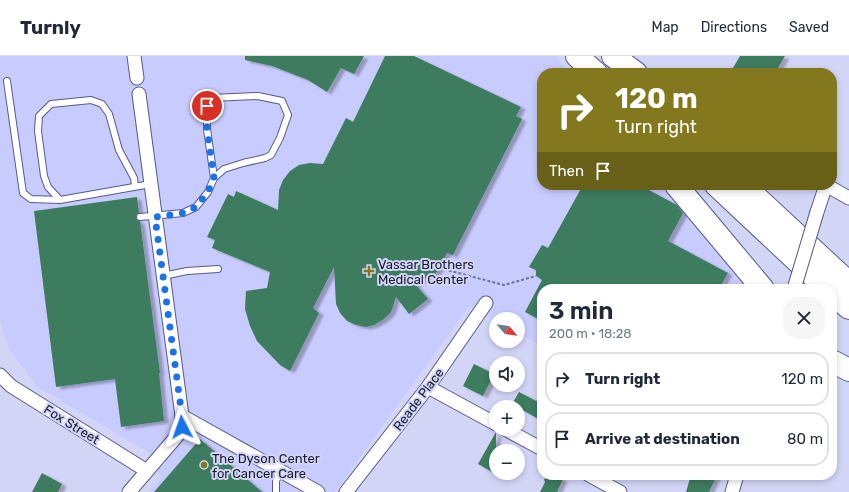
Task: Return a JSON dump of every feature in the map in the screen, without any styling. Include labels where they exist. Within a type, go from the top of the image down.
[{"type":"highway","points":[[568,56],[578,68]]},
{"type":"highway","points":[[577,56],[590,68]]},
{"type":"highway","points":[[606,56],[619,68]]},
{"type":"highway","points":[[613,56],[629,68]]},
{"type":"highway","points":[[680,190],[759,284]]},
{"type":"highway","points":[[721,190],[822,284]]},
{"type":"highway","points":[[748,190],[849,283]]},
{"type":"highway","points":[[837,297],[849,308]]},
{"type":"highway","points":[[837,364],[849,370]]},
{"type":"street","points":[[134,56],[137,78]]},
{"type":"street","points":[[129,492],[177,436],[182,427],[182,416],[140,94]]},
{"type":"street","points":[[796,284],[825,190]]},
{"type":"street","points":[[835,190],[849,198]]},
{"type":"street","name":"Reade Place","points":[[346,492],[428,387],[486,303]]},
{"type":"street","name":"Fox Street","points":[[0,375],[11,386],[147,471]]},
{"type":"street","points":[[428,387],[489,420]]},
{"type":"street","points":[[182,416],[318,492]]},
{"type":"street","points":[[518,436],[537,446]]},
{"type":"street","points":[[598,480],[620,492]]},
{"type":"street","points":[[732,492],[736,480]]},
{"type":"lane","points":[[7,81],[23,193],[31,199],[60,200],[151,184]]},
{"type":"lane","points":[[140,217],[155,217],[183,213],[196,207],[208,192],[214,178],[224,169],[271,155],[280,138],[288,114],[282,101],[258,96],[211,98],[207,106],[207,129],[214,178]]},
{"type":"lane","points":[[60,200],[48,187],[44,176],[38,131],[39,116],[51,104],[91,100],[102,104],[109,114],[119,150],[134,178],[136,186]]},
{"type":"lane","points":[[163,276],[187,270],[218,269]]},
{"type":"lane","points":[[276,492],[276,481],[280,472]]},
{"type":"path","points":[[439,268],[504,285],[536,276]]},
{"type":"shaded area","name":"Vassar Brothers Medical Center","points":[[0,56],[556,56],[565,68],[537,68],[537,190],[672,190],[750,284],[537,284],[537,343],[525,337],[525,312],[489,312],[489,317],[469,306],[335,492],[149,492],[161,478],[148,452],[38,387],[9,349],[0,321]]},
{"type":"building","points":[[245,56],[364,56],[354,74],[341,68],[327,92],[308,80],[272,66],[245,60]]},
{"type":"building","points":[[385,56],[414,56],[521,107],[516,116],[522,119],[453,255],[447,253],[437,272],[415,284],[428,299],[409,314],[396,297],[391,312],[384,319],[374,325],[366,327],[356,325],[347,321],[340,313],[336,304],[334,267],[313,308],[319,313],[290,371],[280,365],[257,341],[250,326],[245,309],[246,291],[267,288],[270,272],[212,248],[215,240],[207,237],[228,194],[234,197],[236,191],[278,210],[279,190],[283,180],[290,171],[299,165],[310,163],[323,164],[346,118],[353,122]]},
{"type":"building","points":[[740,56],[785,56],[778,68],[733,68]]},
{"type":"building","points":[[580,190],[648,190],[677,205],[683,213],[668,241],[728,273],[722,284],[540,284],[542,280],[536,276],[536,270],[529,267],[542,245],[548,248]]},
{"type":"building","points":[[137,197],[139,213],[136,215],[136,218],[140,221],[160,373],[164,421],[121,427],[115,379],[56,387],[34,211]]},
{"type":"building","points":[[537,289],[537,318],[525,312]]},
{"type":"building","points":[[474,364],[489,372],[489,384],[483,396],[463,386]]},
{"type":"building","points":[[519,392],[537,401],[537,418],[525,411],[525,400],[514,400]]},
{"type":"building","points":[[494,436],[496,436],[496,444],[489,444]]},
{"type":"building","name":"The Dyson Center for Cancer Care","points":[[200,439],[262,492],[154,492]]},
{"type":"building","points":[[489,444],[489,470],[478,464]]},
{"type":"building","points":[[42,473],[62,484],[58,492],[32,492]]},
{"type":"building","points":[[544,480],[563,480],[557,492],[540,492],[545,482]]},
{"type":"building","points":[[690,480],[715,480],[709,492],[686,492]]},
{"type":"place","name":"Vassar Brothers Medical Center","points":[[369,271]]},
{"type":"place","name":"The Dyson Center for Cancer Care","points":[[204,465]]},
{"type":"route","points":[[182,427],[182,416],[155,217],[183,213],[196,207],[208,192],[214,178],[207,129],[207,106]]}]
